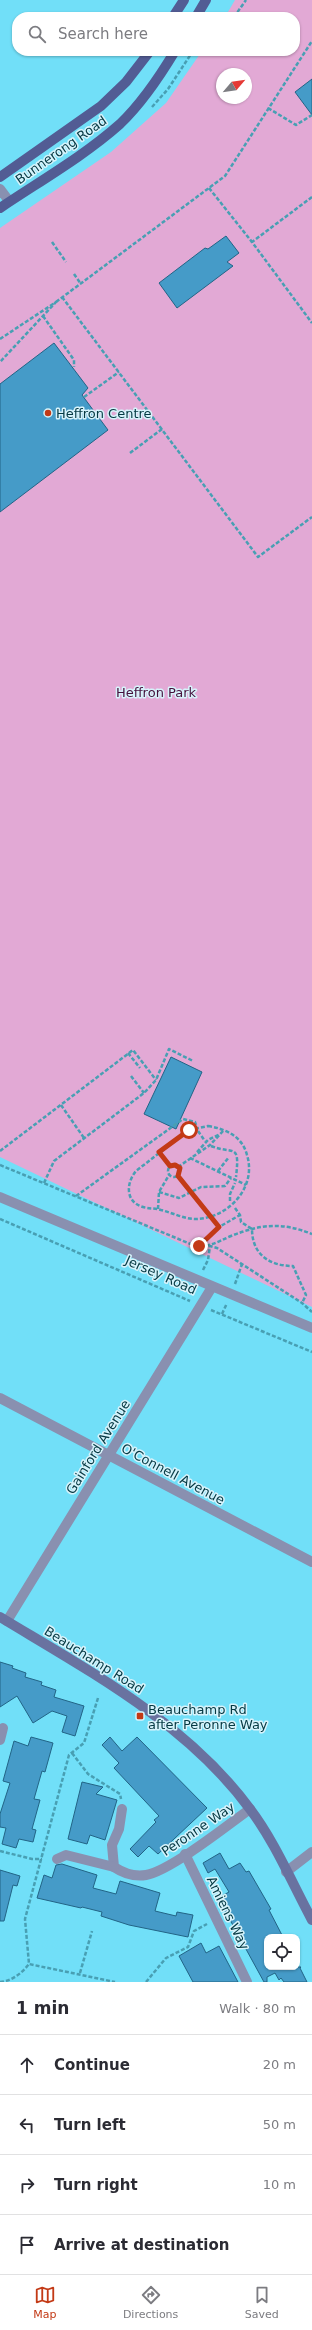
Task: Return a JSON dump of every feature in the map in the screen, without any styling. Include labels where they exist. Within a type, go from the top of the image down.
[{"type":"main road","points":[[176,12],[184,0]]},
{"type":"main road","points":[[199,12],[206,0]]},
{"type":"main road","name":"Bunnerong Road","points":[[0,177],[101,106],[126,82],[146,56]]},
{"type":"main road","name":"Bunnerong Road","points":[[0,208],[101,139],[121,123],[163,72],[172,56]]},
{"type":"main road","name":"Beauchamp Road","points":[[4,1619],[104,1681],[168,1725],[233,1788],[250,1809],[312,1920]]},
{"type":"street","points":[[0,189],[9,201]]},
{"type":"street","name":"Jersey Road","points":[[0,1197],[312,1328]]},
{"type":"street","name":"Gainford Avenue","points":[[4,1619],[212,1287]]},
{"type":"street","name":"O'Connell Avenue","points":[[0,1398],[312,1562]]},
{"type":"street","points":[[0,1740],[3,1728]]},
{"type":"street","points":[[114,1867],[112,1845],[119,1829],[122,1809]]},
{"type":"street","name":"Peronne Way","points":[[57,1859],[66,1855],[114,1867],[122,1872],[147,1875],[169,1866],[250,1809]]},
{"type":"street","points":[[286,1872],[312,1852]]},
{"type":"street","name":"Amiens Way","points":[[185,1854],[247,1982]]},
{"type":"path","points":[[238,12],[246,0]]},
{"type":"path","points":[[0,340],[62,298],[225,176],[312,41]]},
{"type":"path","points":[[268,108],[296,125],[312,115]]},
{"type":"path","points":[[209,188],[252,242],[312,323]]},
{"type":"path","points":[[252,242],[312,197]]},
{"type":"path","points":[[52,242],[66,262]]},
{"type":"path","points":[[74,274],[81,284]]},
{"type":"path","points":[[62,298],[258,557],[312,517]]},
{"type":"path","points":[[0,362],[56,302]]},
{"type":"path","points":[[42,316],[74,360],[74,367]]},
{"type":"path","points":[[84,397],[119,372]]},
{"type":"path","points":[[130,453],[162,429]]},
{"type":"path","points":[[44,1183],[54,1161],[144,1093],[156,1080],[169,1049],[193,1061]]},
{"type":"path","points":[[0,1151],[133,1050],[156,1080]]},
{"type":"path","points":[[128,1053],[140,1068]]},
{"type":"path","points":[[131,1076],[144,1093]]},
{"type":"path","points":[[61,1105],[84,1138]]},
{"type":"path","points":[[76,1196],[183,1119],[195,1122],[196,1125]]},
{"type":"path","points":[[208,1126],[224,1130],[240,1140],[245,1148],[249,1165],[246,1185],[238,1200],[211,1216],[191,1218],[158,1209],[145,1208],[131,1198],[128,1187],[130,1178],[159,1152],[189,1130],[208,1126]]},
{"type":"path","points":[[196,1153],[210,1145],[224,1130]]},
{"type":"path","points":[[198,1131],[205,1141]]},
{"type":"path","points":[[159,1152],[170,1166],[178,1167],[196,1153],[208,1140],[221,1134]]},
{"type":"path","points":[[211,1146],[218,1150],[231,1150],[235,1152],[238,1162],[236,1177]]},
{"type":"path","points":[[218,1171],[229,1157]]},
{"type":"path","points":[[190,1158],[246,1185]]},
{"type":"path","points":[[0,1165],[186,1243],[199,1246],[210,1246],[252,1229],[285,1226],[312,1234]]},
{"type":"path","points":[[158,1209],[159,1192],[169,1175],[168,1170],[170,1166]]},
{"type":"path","points":[[178,1167],[180,1172],[178,1176]]},
{"type":"path","points":[[169,1175],[175,1178],[178,1176]]},
{"type":"path","points":[[178,1176],[219,1227]]},
{"type":"path","points":[[159,1192],[179,1198],[208,1186],[225,1186],[231,1178]]},
{"type":"path","points":[[230,1202],[230,1194],[235,1183]]},
{"type":"path","points":[[235,1208],[240,1215],[241,1222],[252,1229]]},
{"type":"path","points":[[199,1246],[219,1227],[240,1215]]},
{"type":"path","name":"Jersey Road","points":[[0,1219],[169,1291],[200,1307],[222,1314],[312,1352]]},
{"type":"path","points":[[252,1229],[253,1244],[263,1260],[284,1266],[293,1266],[306,1294],[302,1303]]},
{"type":"path","points":[[196,1280],[208,1260],[210,1246]]},
{"type":"path","points":[[210,1246],[242,1264],[302,1303],[312,1312]]},
{"type":"path","points":[[0,1982],[7,1982],[24,1971],[29,1964],[25,1919],[69,1755],[84,1743],[98,1698]]},
{"type":"path","points":[[72,1753],[88,1774],[120,1794],[122,1809]]},
{"type":"path","points":[[0,1851],[32,1859],[57,1859]]},
{"type":"path","points":[[146,1982],[166,1958],[188,1947],[194,1931],[216,1919]]},
{"type":"path","points":[[80,1973],[92,1931]]},
{"type":"path","points":[[29,1964],[80,1973],[115,1982]]},
{"type":"green space","name":"Heffron Park","points":[[235,0],[312,0],[312,1307],[0,1157],[0,228],[111,152],[166,103],[199,56],[300,56],[300,12],[228,12]]},
{"type":"building","points":[[312,79],[312,115],[295,92]]},
{"type":"building","points":[[226,236],[239,253],[227,262],[233,266],[177,308],[159,283],[205,248],[208,249]]},
{"type":"building","name":"Heffron Centre","points":[[54,343],[88,388],[82,395],[108,430],[0,512],[0,384]]},
{"type":"building","points":[[171,1057],[202,1072],[176,1129],[144,1114]]},
{"type":"building","points":[[0,1662],[13,1666],[12,1668],[26,1673],[25,1677],[42,1682],[41,1685],[56,1690],[54,1697],[84,1706],[75,1736],[62,1732],[67,1716],[52,1711],[33,1723],[17,1696],[0,1707]]},
{"type":"building","points":[[31,1737],[53,1743],[45,1772],[42,1771],[34,1799],[40,1800],[32,1829],[36,1830],[33,1842],[19,1839],[16,1848],[2,1844],[6,1828],[0,1827],[0,1814],[10,1783],[3,1781],[14,1741],[28,1746]]},
{"type":"building","points":[[110,1737],[122,1751],[137,1737],[207,1808],[158,1854],[149,1846],[138,1857],[130,1849],[156,1822],[154,1820],[159,1816],[114,1768],[119,1763],[102,1745]]},
{"type":"building","points":[[82,1782],[103,1787],[96,1794],[117,1800],[105,1840],[90,1835],[87,1844],[68,1839]]},
{"type":"building","points":[[220,1853],[229,1869],[240,1863],[246,1872],[249,1871],[271,1909],[269,1910],[281,1934],[264,1934],[264,1970],[300,1970],[300,1968],[307,1982],[284,1982],[281,1978],[279,1980],[275,1973],[267,1977],[267,1982],[264,1982],[218,1898],[229,1892],[215,1869],[208,1873],[203,1863]]},
{"type":"building","points":[[62,1864],[97,1875],[93,1888],[116,1894],[120,1881],[160,1893],[155,1911],[176,1916],[177,1912],[193,1915],[188,1937],[129,1925],[101,1916],[102,1912],[37,1898],[44,1875],[52,1878],[56,1865]]},
{"type":"building","points":[[0,1870],[20,1876],[17,1886],[13,1885],[4,1921],[0,1921]]},
{"type":"building","points":[[201,1943],[206,1953],[219,1946],[238,1982],[193,1982],[179,1956]]},
{"type":"place","name":"Heffron Centre","points":[[48,413]]},
{"type":"place","name":"Beauchamp Rd after Peronne Way","points":[[140,1716]]},
{"type":"route","points":[[189,1130],[159,1152],[170,1166],[175,1165],[180,1168],[180,1174],[178,1176],[219,1227],[199,1246]]}]
